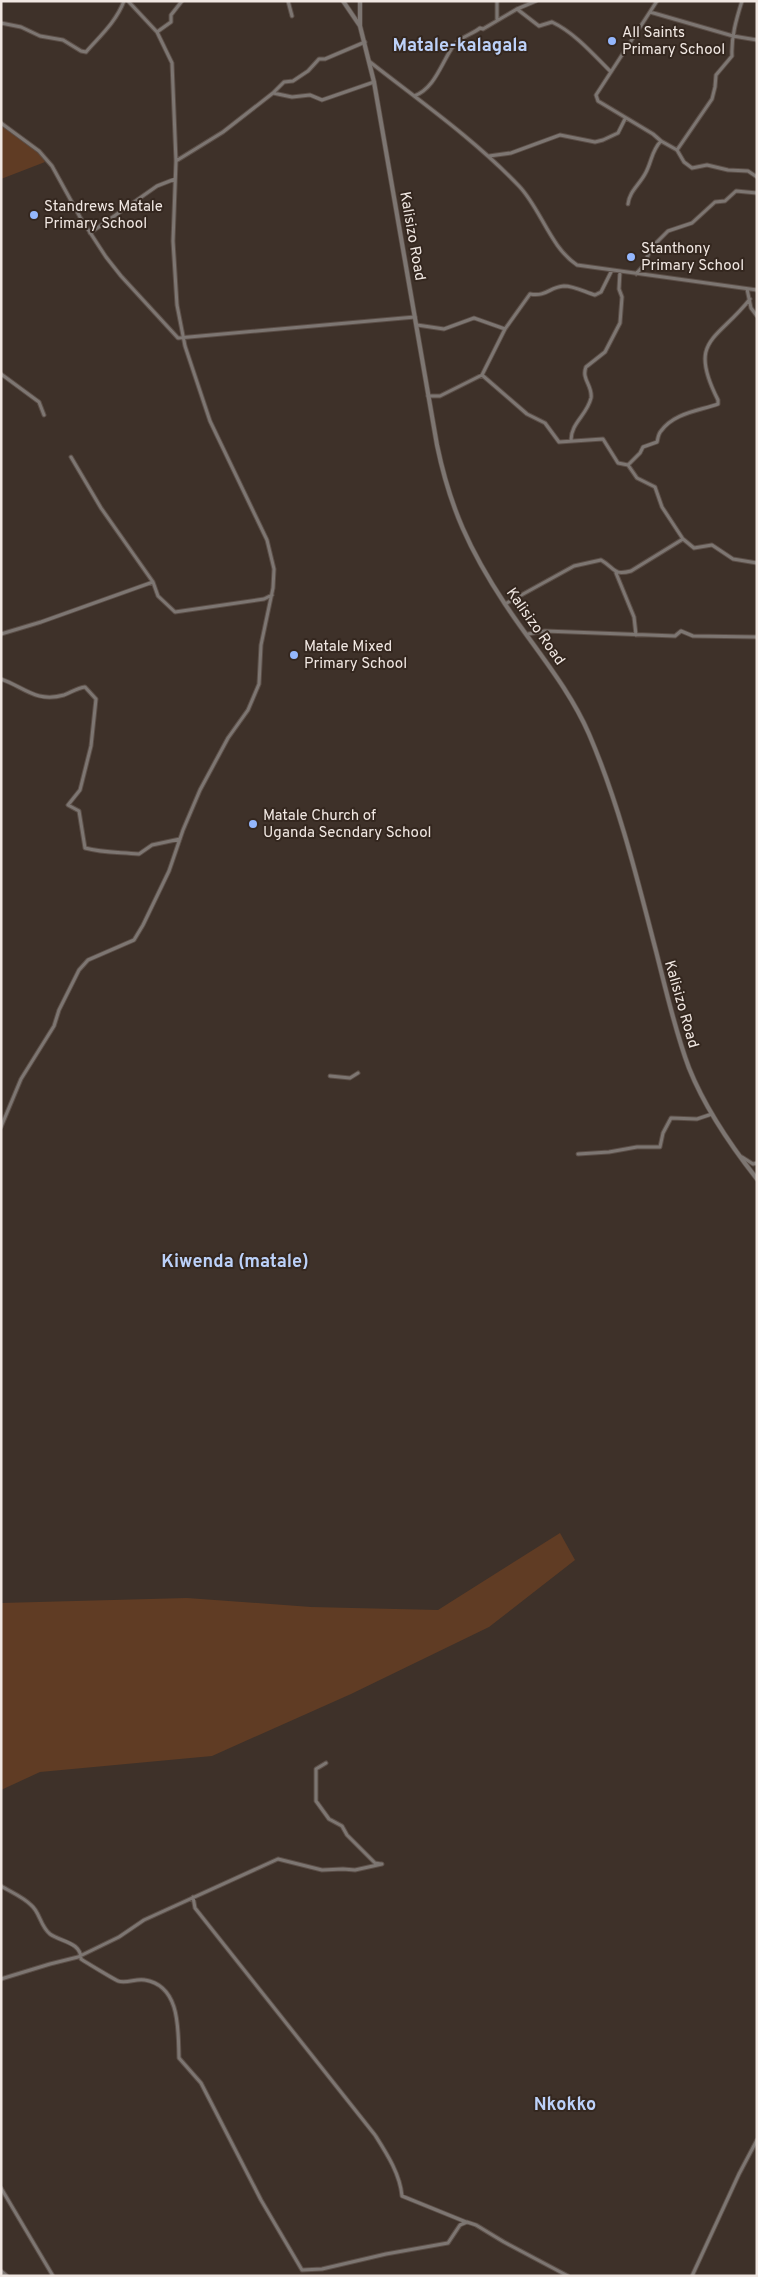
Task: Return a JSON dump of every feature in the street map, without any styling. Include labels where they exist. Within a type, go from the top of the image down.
[{"type":"street","points":[[1,23],[21,27],[40,36],[63,40],[86,52],[100,39],[120,11],[124,1]]},
{"type":"street","points":[[1,1127],[21,1079],[54,1026],[59,1010],[78,971],[88,960],[130,942],[137,937],[169,871],[200,790],[228,738],[248,710],[259,684],[259,660],[272,595],[274,569],[266,540],[210,421],[183,337],[177,305],[173,241],[176,161],[172,63],[157,32],[128,1]]},
{"type":"street","points":[[157,32],[171,22],[171,16],[182,1]]},
{"type":"street","points":[[288,1],[292,16]]},
{"type":"street","points":[[343,1],[360,26]]},
{"type":"street","points":[[360,1],[360,26]]},
{"type":"street","points":[[497,1],[497,20]]},
{"type":"street","points":[[413,96],[426,89],[455,44],[516,9],[536,1]]},
{"type":"street","points":[[658,1],[596,95],[598,101],[625,119],[653,134],[661,142],[677,150],[684,162],[692,168],[707,165],[728,170],[748,171],[757,177]]},
{"type":"street","points":[[677,150],[712,99],[717,72],[732,56],[731,44],[734,39],[733,36],[742,1]]},
{"type":"street","points":[[516,9],[539,26],[552,22],[558,26],[587,48],[610,72]]},
{"type":"street","points":[[650,12],[733,36],[757,40]]},
{"type":"street","name":"Kalisizo Road","points":[[360,26],[374,82],[416,317],[428,396],[442,470],[452,506],[470,545],[506,604],[571,699],[589,734],[626,840],[682,1048],[695,1081],[712,1114],[757,1179]]},
{"type":"street","points":[[176,161],[223,132],[273,93],[284,82],[293,81],[308,71],[319,59],[325,59],[365,42]]},
{"type":"street","points":[[370,62],[490,156],[520,187],[563,253],[572,262],[582,267],[757,290]]},
{"type":"street","points":[[273,93],[292,97],[310,95],[322,100],[374,82]]},
{"type":"street","points":[[490,156],[512,154],[560,135],[595,142],[603,140],[618,133],[625,119]]},
{"type":"street","points":[[1,123],[39,151],[52,166],[90,233],[121,276],[153,309],[172,334],[178,338],[416,317]]},
{"type":"street","points":[[628,204],[630,194],[644,176],[651,154],[661,142]]},
{"type":"street","points":[[90,233],[157,186],[175,179]]},
{"type":"street","points":[[636,274],[644,265],[651,248],[668,231],[692,223],[715,202],[725,201],[736,192],[757,193]]},
{"type":"street","points":[[428,396],[440,396],[482,375],[505,329],[530,294],[538,296],[565,286],[595,295],[601,292],[612,270]]},
{"type":"street","points":[[571,440],[571,430],[586,412],[591,397],[591,392],[584,378],[586,367],[605,352],[620,323],[622,297],[619,289],[620,272]]},
{"type":"street","points":[[747,289],[752,308],[757,316]]},
{"type":"street","points":[[628,465],[640,453],[643,446],[657,442],[661,431],[673,420],[688,412],[718,404],[707,376],[704,356],[706,348],[712,337],[750,299]]},
{"type":"street","points":[[417,324],[444,329],[474,318],[505,329]]},
{"type":"street","points":[[1,374],[39,402],[44,415]]},
{"type":"street","points":[[482,375],[528,414],[545,423],[557,440],[562,442],[603,439],[618,463],[628,465],[637,478],[655,487],[662,507],[683,540],[694,548],[712,544],[733,558],[757,563]]},
{"type":"street","points":[[71,457],[101,508],[153,582],[158,596],[175,612],[264,599],[272,595]]},
{"type":"street","points":[[616,573],[622,574],[631,571],[683,540]]},
{"type":"street","points":[[506,604],[574,566],[601,560],[616,573],[634,617],[636,635]]},
{"type":"street","points":[[1,634],[41,622],[153,582]]},
{"type":"street","points":[[528,634],[545,631],[675,636],[681,631],[693,636],[757,637]]},
{"type":"street","points":[[1,679],[36,696],[63,695],[76,688],[86,687],[96,699],[91,746],[80,790],[68,805],[79,810],[85,848],[103,853],[139,854],[152,845],[181,839]]},
{"type":"street","points":[[330,1076],[350,1078],[358,1073]]},
{"type":"street","points":[[578,1154],[609,1152],[637,1147],[660,1147],[663,1133],[671,1118],[697,1119],[712,1114]]},
{"type":"street","points":[[740,1156],[753,1164],[757,1163]]},
{"type":"street","points":[[1,1979],[78,1957],[108,1943],[144,1920],[278,1859],[322,1870],[355,1870],[382,1864],[375,1863],[347,1835],[342,1826],[329,1819],[316,1801],[316,1769],[326,1763]]},
{"type":"street","points":[[1,1886],[32,1905],[42,1925],[50,1934],[70,1942],[81,1954],[81,1959],[87,1964],[125,1982],[135,1979],[156,1983],[170,1996],[178,2028],[179,2058],[201,2082],[260,2200],[302,2270],[322,2269],[386,2254],[448,2243],[460,2226],[467,2222]]},
{"type":"street","points":[[193,1897],[194,1908],[375,2136],[388,2157],[401,2186],[402,2196],[484,2229],[504,2242],[568,2276]]},
{"type":"street","points":[[692,2276],[735,2182],[757,2140]]},
{"type":"street","points":[[1,2188],[53,2276]]},
{"type":"street","points":[[1,2198],[5,2196]]},
{"type":"street","points":[[1,2271],[7,2276]]},
{"type":"shaded area","points":[[1,125],[39,153],[45,162],[1,179]]},
{"type":"shaded area","points":[[560,1533],[575,1560],[489,1627],[351,1694],[212,1756],[40,1772],[1,1790],[1,1603],[187,1598],[311,1607],[438,1610]]},
{"type":"place","name":"All Saints Primary School","points":[[612,41]]},
{"type":"place","name":"Standrews Matale Primary School","points":[[34,215]]},
{"type":"place","name":"Stanthony Primary School","points":[[631,257]]},
{"type":"place","name":"Matale Mixed Primary School","points":[[294,655]]},
{"type":"place","name":"Matale Church of Uganda Secndary School","points":[[253,824]]},
{"type":"district","name":"Matale-kalagala","points":[[460,45]]},
{"type":"district","name":"Kiwenda (matale)","points":[[235,1261]]},
{"type":"district","name":"Nkokko","points":[[565,2104]]}]
